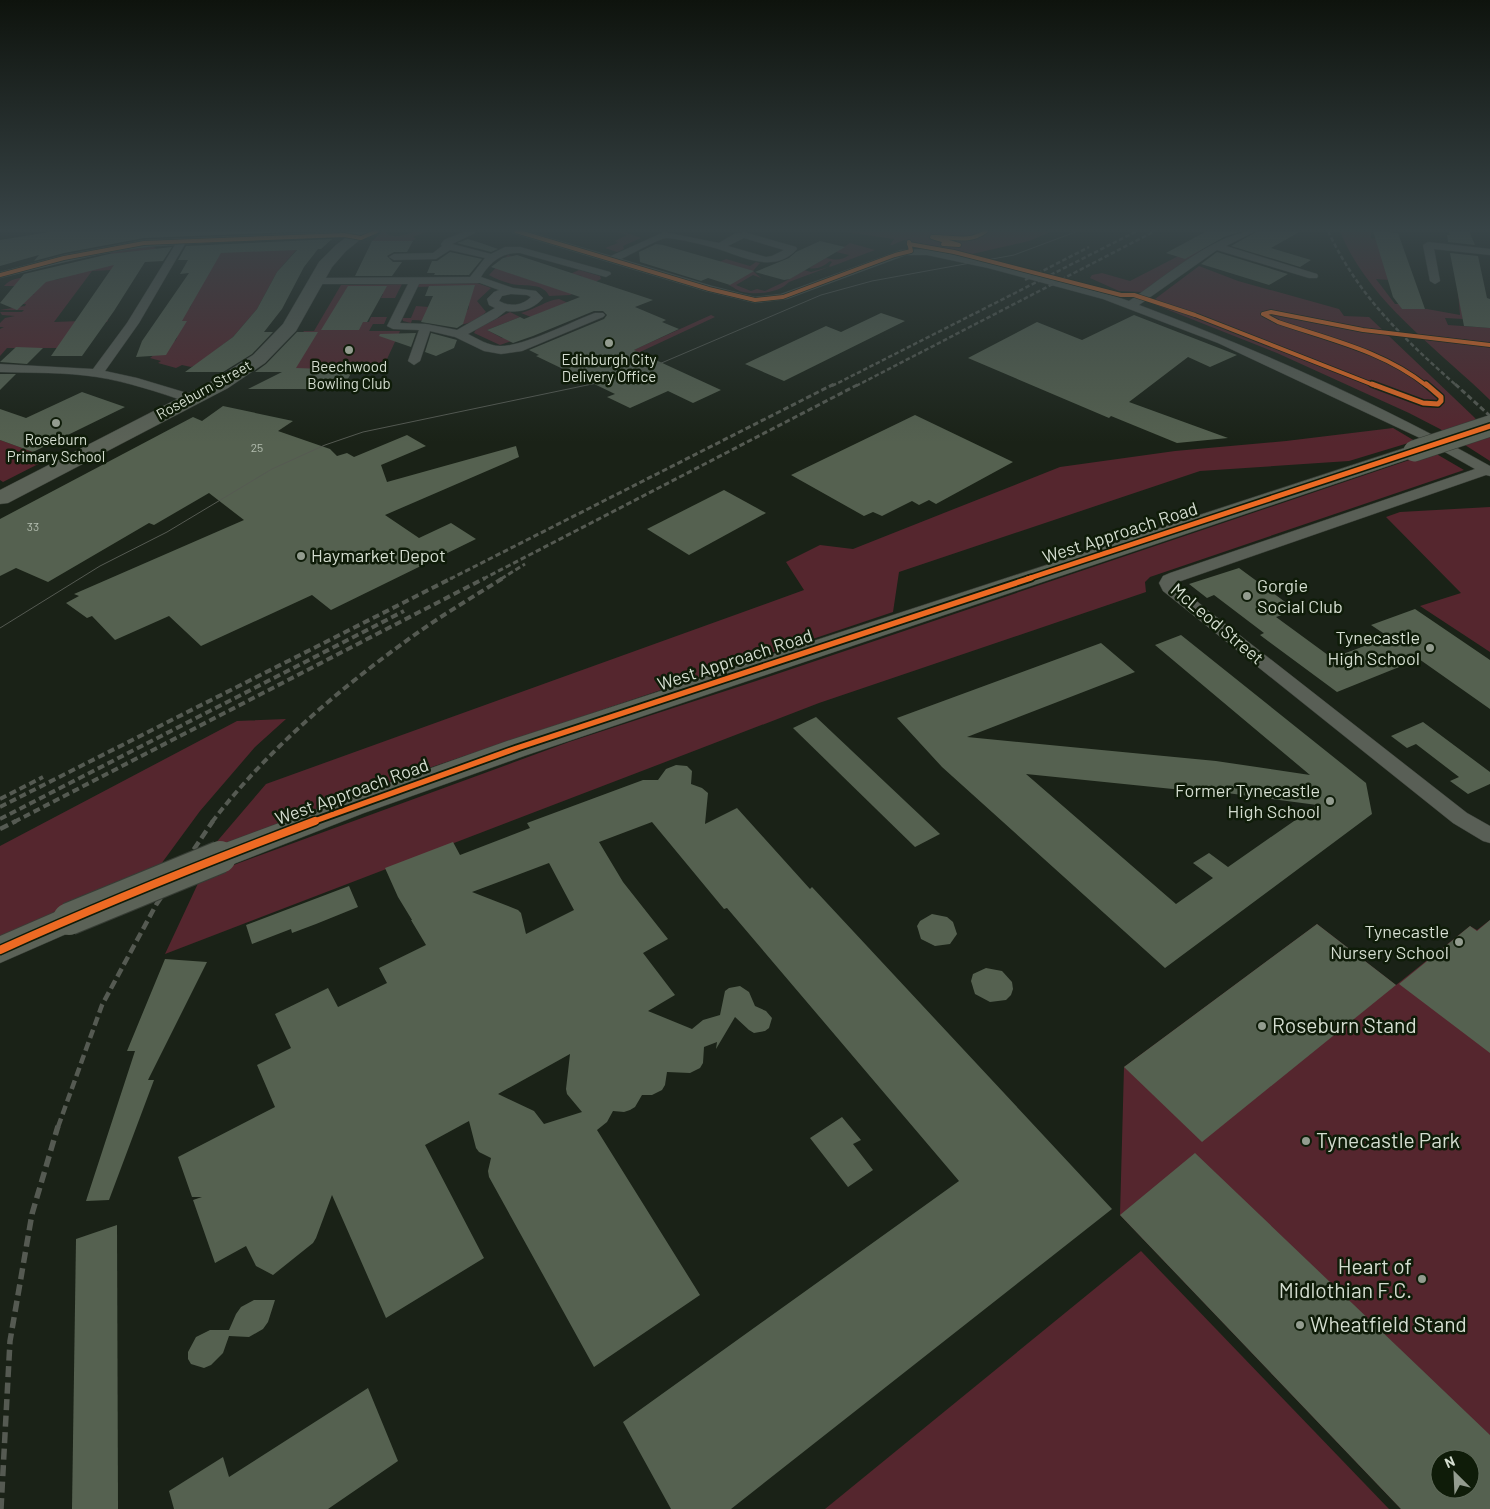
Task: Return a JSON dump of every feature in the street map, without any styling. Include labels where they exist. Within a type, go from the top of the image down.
[{"type":"street","points":[[96,373],[106,362],[146,301]]},
{"type":"street","name":"Roseburn Street","points":[[0,498],[231,378],[268,352],[290,327],[304,301]]},
{"type":"street","points":[[405,301],[394,326],[426,327],[458,334],[488,348],[510,350],[599,315]]},
{"type":"street","points":[[493,301],[495,304],[504,307],[526,306],[532,301]]},
{"type":"street","points":[[1119,301],[1222,340],[1286,369],[1425,435],[1488,471]]},
{"type":"street","points":[[1130,305],[1135,301]]},
{"type":"street","points":[[458,334],[487,319],[504,307]]},
{"type":"street","points":[[414,361],[426,327]]},
{"type":"street","points":[[0,368],[68,370],[96,373],[136,381],[192,399]]},
{"type":"street","name":"West Approach Road","points":[[0,950],[68,918],[220,857],[354,806],[517,748],[1490,426]]},
{"type":"street","name":"McLeod Street","points":[[1488,471],[1176,576],[1169,579],[1167,583],[1169,588],[1460,818],[1490,836]]},
{"type":"shaded area","points":[[21,301],[69,301],[54,322],[108,320],[107,322],[89,323],[68,348],[7,348],[0,356],[0,329],[4,327],[0,327],[0,323],[5,318],[15,316],[2,315],[0,312],[22,312],[24,310],[0,310],[25,306],[26,304],[19,304]]},
{"type":"shaded area","points":[[193,301],[261,301],[233,337],[196,365],[191,367],[182,365],[176,368],[158,363],[161,361],[150,358],[164,346],[175,341],[177,338],[172,323],[187,321],[178,321],[182,309],[190,308]]},
{"type":"shaded area","points":[[331,301],[373,301],[359,330],[363,322],[369,322],[371,317],[387,317],[384,324],[373,324],[369,331],[400,331],[381,372],[262,372],[285,356],[304,331],[314,331]]},
{"type":"shaded area","points":[[464,301],[477,301],[486,312],[477,319],[459,325],[412,320],[411,323],[403,321],[402,318],[411,318],[416,306],[468,310],[469,306]]},
{"type":"shaded area","points":[[549,301],[565,301],[587,311],[545,311],[531,317],[521,313]]},
{"type":"shaded area","points":[[1155,301],[1312,301],[1339,309],[1344,316],[1369,317],[1474,417],[1490,435],[1490,461],[1440,429],[1409,413],[1277,353],[1156,305]]},
{"type":"shaded area","points":[[1386,301],[1399,304],[1402,309],[1427,309],[1460,315],[1459,301],[1462,301],[1468,316],[1462,315],[1463,319],[1445,318],[1448,325],[1490,328],[1490,400],[1427,342]]},
{"type":"shaded area","points":[[510,312],[520,317],[487,330],[502,338],[535,333],[500,345],[474,333],[476,329]]},
{"type":"shaded area","points":[[711,315],[715,317],[580,380],[574,377]]},
{"type":"shaded area","points":[[1393,428],[1415,441],[1349,461],[1200,471],[899,572],[893,612],[408,775],[208,852],[266,784],[804,590],[786,562],[820,545],[853,549],[1060,467],[1175,451],[1286,441]]},
{"type":"shaded area","points":[[0,440],[50,458],[3,482],[0,480]]},
{"type":"shaded area","points":[[1433,452],[1464,470],[1150,577],[1145,582],[1146,592],[819,703],[165,954],[201,877],[569,742],[756,681]]},
{"type":"shaded area","points":[[1490,507],[1490,652],[1420,606],[1461,593],[1386,517],[1400,512]]},
{"type":"shaded area","points":[[286,719],[255,747],[200,811],[153,875],[0,939],[0,846],[237,721]]},
{"type":"shaded area","name":"Tynecastle Park","points":[[1490,920],[1490,1509],[1401,1509],[1120,1215],[1124,1067],[1317,924],[1396,985],[1470,926],[1477,930]]},
{"type":"shaded area","points":[[1141,1251],[1389,1509],[825,1509]]},
{"type":"building","points":[[1,301],[26,301],[17,310],[0,303]]},
{"type":"building","points":[[89,301],[120,301],[82,356],[51,356]]},
{"type":"building","points":[[169,301],[193,301],[182,321],[187,321],[166,355],[136,357],[142,341]]},
{"type":"building","points":[[261,301],[286,301],[264,332],[273,332],[252,354],[223,372],[185,372],[233,337]]},
{"type":"building","points":[[339,301],[378,301],[367,322],[363,322],[359,330],[321,330]]},
{"type":"building","points":[[430,301],[470,301],[463,324],[457,328],[421,322]]},
{"type":"building","points":[[569,301],[649,301],[635,307],[666,320],[662,322],[679,329],[634,350],[721,390],[693,403],[668,391],[630,408],[607,397],[615,394],[536,356],[539,355],[529,350],[604,319],[607,315],[603,311],[594,311],[513,343],[487,330],[520,317],[524,319]]},
{"type":"building","points":[[1396,301],[1422,301],[1425,309],[1402,309]]},
{"type":"building","points":[[1459,301],[1490,301],[1490,328],[1464,326]]},
{"type":"building","points":[[881,313],[905,321],[784,381],[745,364],[826,326],[841,332]]},
{"type":"building","points":[[1134,315],[1237,355],[1210,367],[1188,357],[1129,402],[1228,438],[1177,443],[1111,416],[1109,418],[968,358],[1037,322],[1082,340]]},
{"type":"building","points":[[297,332],[318,332],[296,368],[353,370],[342,389],[248,389],[282,372],[255,372],[266,364]]},
{"type":"building","points":[[416,333],[411,347],[379,336],[380,334]]},
{"type":"building","points":[[431,333],[457,340],[454,348],[436,356],[425,352]]},
{"type":"building","points":[[16,347],[43,348],[27,364],[0,362]]},
{"type":"building","points":[[0,374],[16,374],[0,390]]},
{"type":"building","points":[[82,392],[125,407],[33,452],[0,440],[0,409],[26,418]]},
{"type":"building","points":[[223,406],[293,421],[278,431],[330,449],[337,456],[347,453],[354,457],[407,435],[426,446],[381,465],[387,482],[516,446],[519,457],[385,515],[419,538],[451,523],[476,539],[331,610],[312,595],[201,646],[169,616],[115,640],[92,616],[87,618],[66,603],[79,596],[74,594],[244,520],[209,493],[154,525],[149,523],[48,582],[16,568],[0,576],[0,519],[193,417],[202,421]]},
{"type":"building","points":[[915,415],[1013,462],[936,504],[929,500],[919,505],[912,501],[882,516],[873,512],[864,516],[791,475]]},
{"type":"building","points":[[724,490],[766,513],[689,555],[647,529]]},
{"type":"building","points":[[1239,568],[1296,610],[1276,617],[1332,658],[1389,637],[1371,625],[1415,609],[1490,660],[1490,709],[1419,659],[1337,692],[1260,635],[1264,633],[1214,595],[1207,598],[1189,584]]},
{"type":"building","points":[[1181,635],[1366,783],[1372,814],[1165,968],[942,767],[897,718],[1101,643],[1135,672],[967,737],[1216,761],[1310,775],[1155,645]],"holes":[[[1026,774],[1212,793],[1212,791],[1317,805],[1228,867],[1209,853],[1193,863],[1213,878],[1176,904]]]},
{"type":"building","points":[[816,717],[940,834],[915,847],[793,728]]},
{"type":"building","points":[[1423,722],[1490,772],[1490,784],[1468,794],[1450,781],[1459,777],[1416,744],[1407,748],[1391,736]]},
{"type":"building","points":[[676,765],[687,766],[692,771],[691,784],[702,788],[708,793],[705,824],[737,808],[810,889],[812,887],[1112,1209],[731,1509],[671,1509],[623,1422],[959,1181],[727,908],[724,909],[652,822],[599,842],[623,882],[668,939],[643,953],[675,995],[648,1011],[692,1029],[703,1020],[720,1015],[725,991],[729,988],[740,986],[749,992],[755,1006],[766,1011],[772,1018],[769,1028],[765,1031],[754,1033],[735,1017],[716,1049],[717,1042],[704,1047],[703,1063],[700,1068],[690,1073],[667,1072],[665,1085],[662,1090],[652,1095],[642,1095],[635,1107],[630,1110],[624,1112],[613,1111],[607,1122],[597,1130],[700,1295],[594,1367],[489,1177],[488,1171],[491,1158],[479,1152],[476,1148],[469,1121],[425,1145],[484,1258],[386,1318],[332,1195],[313,1243],[273,1275],[256,1266],[246,1246],[215,1263],[193,1200],[202,1197],[192,1197],[178,1157],[275,1107],[257,1065],[291,1048],[275,1014],[328,988],[338,1007],[387,983],[379,968],[426,945],[398,897],[385,868],[453,842],[460,855],[530,828],[527,823],[643,780],[658,780],[666,769]],"holes":[[[549,863],[574,910],[526,934],[521,913],[518,910],[472,892]],[[570,1054],[567,1094],[582,1112],[544,1124],[534,1111],[498,1094]]]},
{"type":"building","points":[[349,886],[358,907],[292,933],[291,929],[252,944],[246,925]]},
{"type":"building","points":[[932,914],[947,917],[953,922],[957,934],[950,944],[935,946],[921,939],[917,926],[920,921]]},
{"type":"building","points":[[1490,920],[1490,1053],[1399,984],[1470,926],[1477,931]]},
{"type":"building","name":"Roseburn Stand","points":[[1317,924],[1396,985],[1202,1142],[1124,1067]]},
{"type":"building","points":[[165,959],[207,962],[148,1080],[154,1080],[109,1200],[86,1201],[135,1051],[127,1051]]},
{"type":"building","points":[[986,968],[1002,971],[1012,982],[1013,989],[1011,995],[1006,1000],[990,1002],[975,994],[971,981],[973,974]]},
{"type":"building","points":[[842,1117],[861,1140],[853,1144],[873,1170],[848,1187],[810,1138]]},
{"type":"building","name":"Wheatfield Stand","points":[[1195,1153],[1490,1435],[1490,1509],[1401,1509],[1120,1215]]},
{"type":"building","points":[[117,1225],[118,1509],[72,1509],[76,1239]]},
{"type":"building","points":[[254,1300],[275,1300],[268,1322],[263,1329],[249,1337],[229,1336],[223,1353],[211,1365],[204,1368],[191,1364],[188,1359],[188,1352],[196,1337],[210,1330],[229,1330],[241,1307]]},
{"type":"building","points":[[368,1388],[398,1461],[328,1509],[174,1509],[169,1491],[223,1457],[229,1477]]},
{"type":"tram line","points":[[0,628],[100,566],[167,532],[272,469],[325,445],[363,432],[616,379],[659,364],[806,301]]},
{"type":"railway","points":[[832,386],[998,301]]},
{"type":"railway","points":[[856,386],[1019,301]]},
{"type":"railway","points":[[1373,301],[1418,351],[1457,386]]},
{"type":"railway","points":[[450,579],[834,384]]},
{"type":"railway","points":[[483,579],[859,384]]},
{"type":"railway","points":[[1455,384],[1490,416]]},
{"type":"railway","points":[[501,579],[525,564]]},
{"type":"railway","points":[[0,807],[452,578]]},
{"type":"railway","points":[[14,822],[485,578]]},
{"type":"railway","points":[[212,822],[234,795],[281,745],[358,677],[424,628],[503,578]]},
{"type":"railway","points":[[0,819],[404,611]]},
{"type":"railway","points":[[0,799],[43,777]]},
{"type":"railway","points":[[58,1127],[102,1005],[156,905],[213,821]]},
{"type":"railway","points":[[0,829],[14,822]]},
{"type":"railway","points":[[1,1509],[10,1341],[32,1214],[58,1126]]},
{"type":"cycle path","points":[[1154,301],[1195,315],[1309,361],[1423,403],[1438,404],[1441,401],[1441,397],[1396,364],[1366,350],[1278,322],[1263,314],[1271,312],[1363,330],[1490,345]]},
{"type":"cycle path","points":[[0,950],[69,919],[220,857],[354,806],[517,748],[1490,426]]},
{"type":"place","name":"Edinburgh City Delivery Office","points":[[609,343]]},
{"type":"place","name":"Beechwood Bowling Club","points":[[349,350]]},
{"type":"place","name":"Roseburn Primary School","points":[[56,423]]},
{"type":"place","name":"Haymarket Depot","points":[[301,556]]},
{"type":"place","name":"Gorgie Social Club","points":[[1247,596]]},
{"type":"place","name":"Tynecastle High School","points":[[1430,648]]},
{"type":"place","name":"Former Tynecastle High School","points":[[1330,801]]},
{"type":"place","name":"Tynecastle Nursery School","points":[[1459,942]]},
{"type":"place","name":"Roseburn Stand","points":[[1262,1026]]},
{"type":"place","name":"Tynecastle Park","points":[[1306,1141]]},
{"type":"place","name":"Heart of Midlothian F.C.","points":[[1422,1279]]},
{"type":"place","name":"Wheatfield Stand","points":[[1300,1325]]}]
